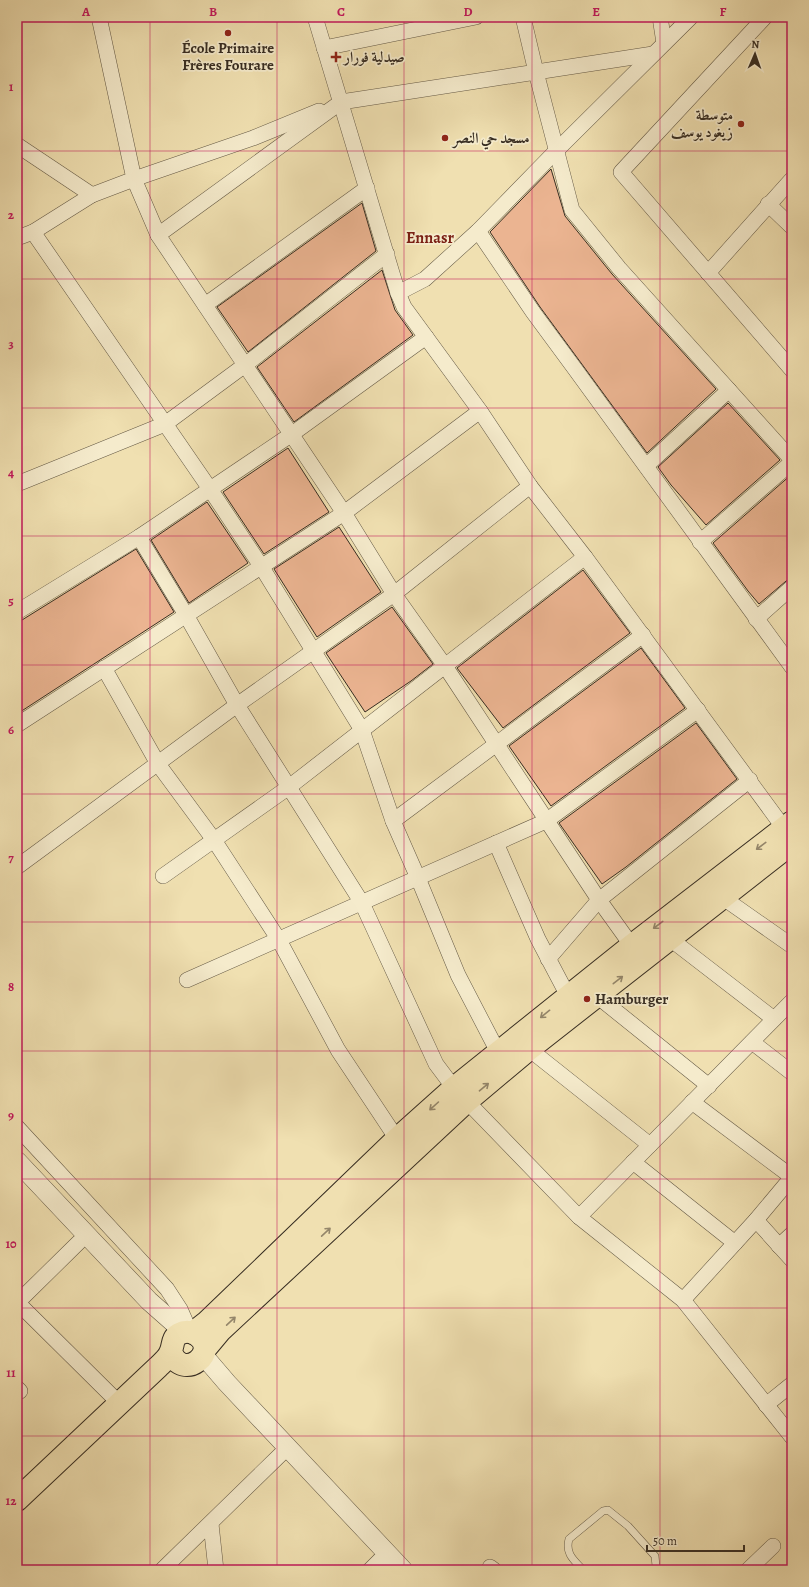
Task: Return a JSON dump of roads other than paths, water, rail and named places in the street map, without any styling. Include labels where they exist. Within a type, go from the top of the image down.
[{"type":"main road","points":[[17,1500],[158,1367],[220,1331],[274,1269],[397,1139],[529,1049],[597,996],[637,953],[669,938],[722,897],[790,833]]},
{"type":"main road","points":[[274,1269],[461,1094],[498,1052],[568,996],[637,953],[790,833]]},
{"type":"main road","points":[[17,1517],[161,1381],[173,1372],[189,1348]]},
{"type":"street","points":[[99,17],[134,179],[158,236],[292,434],[344,513],[394,594],[445,666],[546,821],[599,900],[637,953]]},
{"type":"street","points":[[315,17],[398,293],[404,307],[480,411],[530,486],[585,557],[790,833]]},
{"type":"street","points":[[324,48],[476,17]]},
{"type":"street","points":[[523,17],[572,210],[619,268],[730,390],[792,461],[700,542]]},
{"type":"street","points":[[660,17],[664,43]]},
{"type":"street","points":[[398,293],[425,278],[478,231],[691,17]]},
{"type":"street","points":[[765,17],[621,172],[792,370]]},
{"type":"street","points":[[17,238],[33,232],[92,195],[253,138],[341,102],[654,54]]},
{"type":"street","points":[[158,236],[341,102]]},
{"type":"street","points":[[17,146],[92,195]]},
{"type":"street","points":[[205,305],[367,188]]},
{"type":"street","points":[[708,273],[768,204],[789,188]]},
{"type":"street","points":[[768,204],[792,227]]},
{"type":"street","points":[[478,231],[533,312],[792,667]]},
{"type":"street","points":[[33,232],[210,489],[261,566],[362,730],[393,821],[458,975],[498,1052]]},
{"type":"street","points":[[17,484],[165,424],[245,365],[387,254]]},
{"type":"street","points":[[17,612],[139,537],[292,434],[426,337]]},
{"type":"street","points":[[646,466],[730,390]]},
{"type":"street","points":[[17,725],[344,513],[480,411]]},
{"type":"street","points":[[17,867],[236,705],[394,594],[530,486]]},
{"type":"street","points":[[139,537],[186,615],[236,705],[362,903],[436,1064],[461,1094],[579,1217],[683,1300],[792,1437]]},
{"type":"street","points":[[162,876],[289,787],[585,557]]},
{"type":"street","points":[[756,619],[792,587]]},
{"type":"street","points":[[393,821],[643,635]]},
{"type":"street","points":[[104,668],[158,764],[214,840],[279,940],[338,1050],[397,1139]]},
{"type":"street","points":[[187,980],[546,821],[698,710]]},
{"type":"street","points":[[548,959],[599,900],[750,780]]},
{"type":"street","points":[[496,843],[538,939],[568,996]]},
{"type":"street","points":[[722,897],[792,946]]},
{"type":"street","points":[[669,938],[774,1020]]},
{"type":"street","points":[[597,996],[708,1086]]},
{"type":"street","points":[[579,1217],[792,1001]]},
{"type":"street","points":[[752,1042],[792,1073]]},
{"type":"street","points":[[529,1049],[650,1145]]},
{"type":"street","points":[[683,1300],[756,1220],[792,1177],[692,1102]]},
{"type":"street","points":[[17,1127],[167,1289],[180,1309],[189,1348]]},
{"type":"street","points":[[17,1161],[149,1301],[175,1324],[189,1348],[217,1387],[281,1454],[380,1567]]},
{"type":"street","points":[[633,1162],[735,1243]]},
{"type":"street","points":[[17,1176],[153,1318],[222,1378],[403,1570]]},
{"type":"street","points":[[756,1220],[792,1260]]},
{"type":"street","points":[[779,1246],[792,1234]]},
{"type":"street","points":[[79,1242],[17,1302],[120,1404]]},
{"type":"street","points":[[766,1405],[792,1384]]},
{"type":"street","points":[[17,1388],[20,1390],[17,1393]]},
{"type":"street","points":[[164,1569],[281,1454]]},
{"type":"street","points":[[211,1524],[216,1570]]},
{"type":"street","points":[[748,1570],[773,1546]]},
{"type":"lane","points":[[583,1570],[570,1555],[567,1546],[569,1539],[603,1511],[608,1510],[628,1526],[655,1556],[656,1561],[653,1570]]},
{"type":"place","name":"École Primaire Frères Fourare","points":[[228,33]]},
{"type":"place","name":"صيدلية فورار","points":[[336,57]]},
{"type":"place","name":"متوسطة زيغود يوسف","points":[[741,124]]},
{"type":"place","name":"مسجد حي النصر","points":[[445,138]]},
{"type":"place","name":"Hamburger","points":[[587,999]]},
{"type":"district","name":"Ennasr","points":[[430,237]]}]
